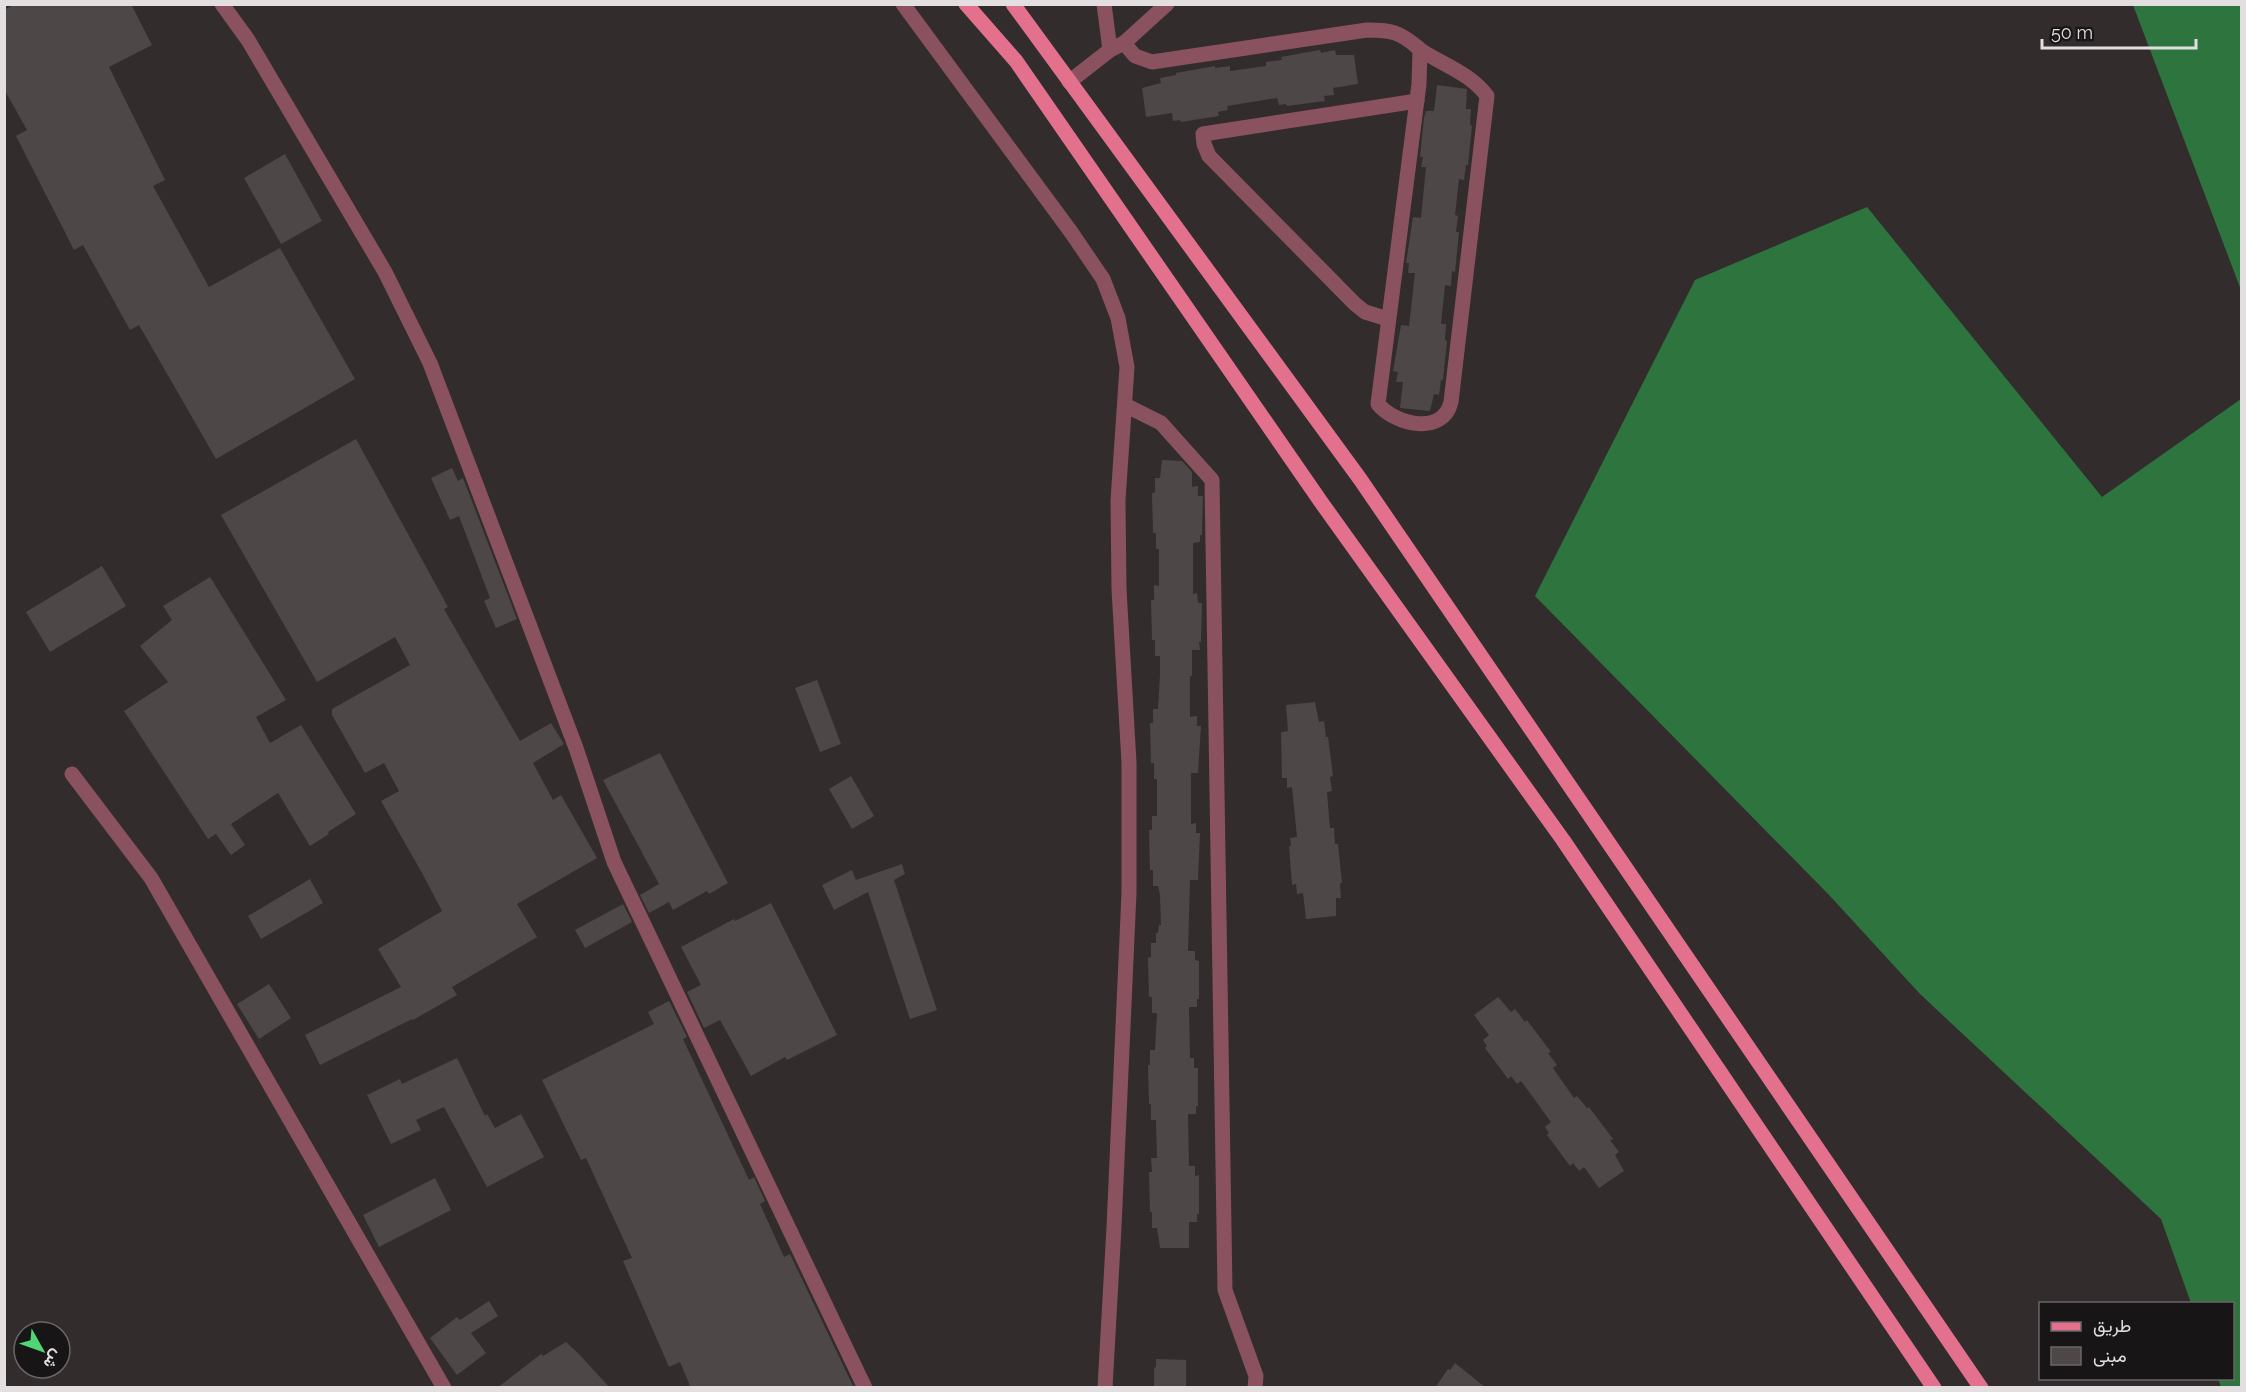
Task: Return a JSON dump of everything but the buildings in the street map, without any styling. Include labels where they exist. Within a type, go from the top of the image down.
[{"type":"main road","points":[[1013,4],[1360,479],[1981,1388]]},
{"type":"main road","points":[[968,5],[1016,60],[1321,502],[1563,840],[1934,1388]]},
{"type":"street","points":[[222,4],[248,40],[385,272],[430,363],[576,748],[614,862],[865,1388]]},
{"type":"street","points":[[903,4],[1103,279],[1118,318],[1126,367],[1118,500],[1119,589],[1129,763],[1129,893],[1105,1388]]},
{"type":"street","points":[[1104,4],[1117,47],[1152,62],[1367,30],[1393,32],[1410,39],[1420,50],[1471,80],[1487,96],[1451,402],[1449,411],[1442,419],[1428,424],[1394,418],[1384,412],[1378,404],[1417,101],[1420,50]]},
{"type":"street","points":[[1069,82],[1117,47],[1167,4]]},
{"type":"street","points":[[1388,318],[1365,312],[1355,304],[1209,156],[1203,134],[1417,101]]},
{"type":"street","points":[[1125,405],[1161,423],[1212,480],[1226,1290],[1256,1376],[1255,1388]]},
{"type":"street","points":[[72,774],[151,878],[444,1388]]},
{"type":"green space","points":[[2133,5],[2241,5],[2241,290]]},
{"type":"green space","points":[[1867,207],[2102,497],[2241,399],[2241,1387],[2221,1387],[2218,1380],[2234,1380],[2234,1302],[2191,1302],[2161,1219],[1920,994],[1830,896],[1535,596],[1695,280]]}]
